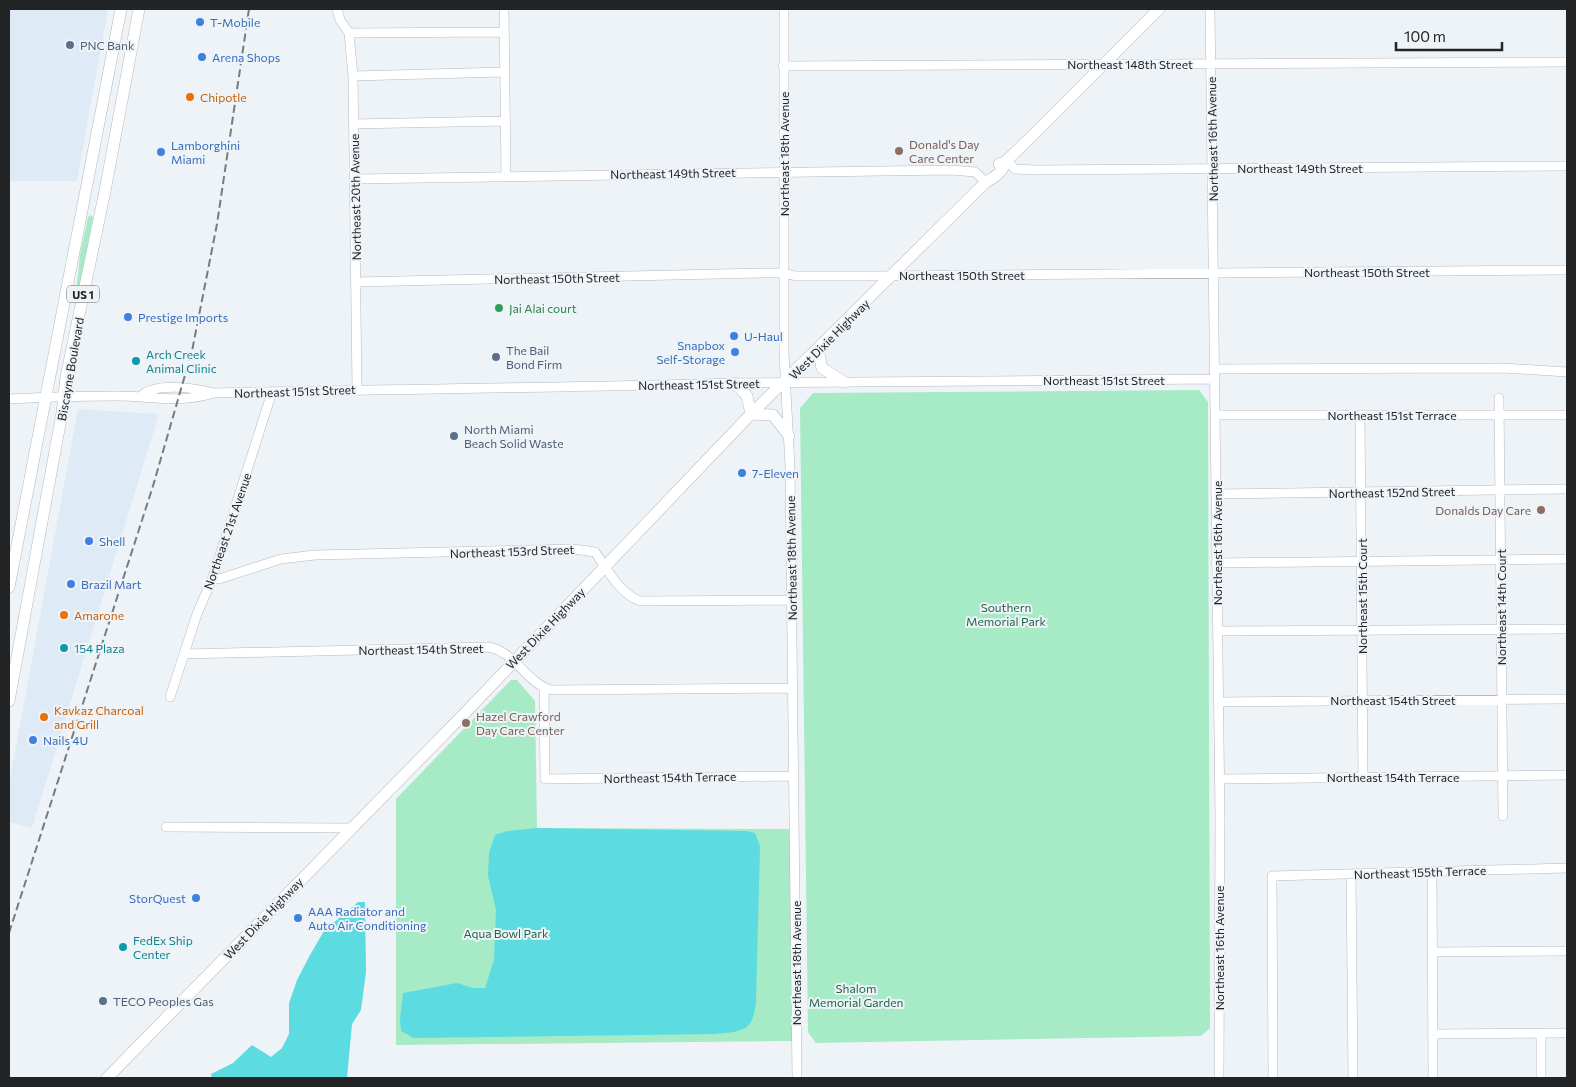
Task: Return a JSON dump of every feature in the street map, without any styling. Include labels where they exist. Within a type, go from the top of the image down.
[{"type":"main road","name":"Biscayne Boulevard","points":[[9,587],[45,397],[88,188],[121,9]]},
{"type":"main road","points":[[134,9],[135,30]]},
{"type":"main road","name":"Biscayne Boulevard","points":[[9,697],[61,421],[63,398],[139,9]]},
{"type":"main road","name":"West Dixie Highway","points":[[107,1078],[463,715],[751,414],[986,182],[993,179],[1004,167],[1005,161],[1159,9]]},
{"type":"main road","points":[[88,188],[105,190]]},
{"type":"main road","points":[[818,349],[822,368],[844,382]]},
{"type":"main road","points":[[735,383],[747,396],[751,414],[773,415],[789,436]]},
{"type":"street","name":"Northeast 20th Avenue","points":[[337,9],[340,20],[349,34],[353,76],[357,389]]},
{"type":"street","points":[[504,9],[506,176]]},
{"type":"street","name":"Northeast 18th Avenue","points":[[784,9],[785,382],[789,436],[792,600],[797,1078]]},
{"type":"street","name":"Northeast 16th Avenue","points":[[1210,9],[1220,778],[1219,1078]]},
{"type":"street","points":[[349,34],[504,32]]},
{"type":"street","name":"Northeast 148th Street","points":[[783,66],[1567,62]]},
{"type":"street","points":[[353,76],[504,72]]},
{"type":"street","points":[[353,124],[504,122]]},
{"type":"street","name":"Northeast 149th Street","points":[[1005,161],[1015,169],[1567,166]]},
{"type":"street","name":"Northeast 149th Street","points":[[355,178],[951,170],[975,172],[986,182]]},
{"type":"street","name":"Northeast 150th Street","points":[[356,282],[784,273],[796,276],[892,276],[1567,270]]},
{"type":"street","name":"Northeast 151st Street","points":[[9,399],[142,396],[146,392],[157,389],[195,388],[214,393],[357,389],[671,386],[735,383],[1502,368],[1567,372]]},
{"type":"street","name":"Northeast 21st Avenue","points":[[170,697],[197,614],[213,577],[272,392]]},
{"type":"street","name":"Northeast 14th Court","points":[[1500,398],[1503,816]]},
{"type":"street","name":"Northeast 151st Terrace","points":[[1216,415],[1567,415]]},
{"type":"street","name":"Northeast 15th Court","points":[[1360,415],[1363,778]]},
{"type":"street","name":"Northeast 152nd Street","points":[[1216,494],[1567,489]]},
{"type":"street","name":"Northeast 153rd Street","points":[[213,577],[220,579],[281,559],[315,555],[573,549],[592,551],[631,597],[640,601],[792,600]]},
{"type":"street","points":[[1216,563],[1567,559]]},
{"type":"street","points":[[1218,631],[1567,629]]},
{"type":"street","name":"Northeast 154th Street","points":[[184,654],[487,647],[496,649],[544,688]]},
{"type":"street","points":[[544,688],[556,691],[793,688]]},
{"type":"street","name":"Northeast 154th Terrace","points":[[544,688],[545,779],[794,776]]},
{"type":"street","name":"Northeast 154th Street","points":[[1218,702],[1567,699]]},
{"type":"street","name":"Northeast 154th Terrace","points":[[1220,778],[1567,775]]},
{"type":"street","points":[[166,827],[351,828]]},
{"type":"street","name":"Northeast 155th Terrace","points":[[1273,1078],[1272,876],[1567,868]]},
{"type":"street","points":[[1432,872],[1433,1078]]},
{"type":"street","points":[[1351,874],[1353,1078]]},
{"type":"street","points":[[1433,952],[1567,951]]},
{"type":"street","points":[[1433,1034],[1567,1033]]},
{"type":"street","points":[[1541,1034],[1541,1078]]},
{"type":"shaded area","points":[[9,9],[108,9],[77,181],[9,181]]},
{"type":"shaded area","points":[[78,409],[159,414],[32,828],[9,822],[9,785]]},
{"type":"green space","points":[[91,215],[93,218],[74,313],[80,255],[88,217]]},
{"type":"green space","name":"Southern Memorial Park","points":[[1199,390],[1208,402],[1210,1028],[1201,1036],[816,1043],[808,1032],[800,408],[813,393]]},
{"type":"green space","name":"Aqua Bowl Park","points":[[511,680],[517,680],[535,701],[537,828],[794,829],[796,1041],[396,1045],[396,799]]},
{"type":"water","points":[[537,828],[747,831],[755,833],[760,846],[756,1002],[755,1012],[749,1025],[733,1032],[715,1034],[414,1038],[401,1031],[400,1018],[403,993],[457,983],[473,988],[485,988],[494,960],[496,910],[488,876],[489,853],[495,835],[507,831]]},
{"type":"water","points":[[358,902],[365,902],[366,972],[361,1010],[352,1024],[347,1078],[212,1078],[211,1074],[233,1063],[252,1045],[271,1057],[282,1048],[289,1034],[289,1003],[297,980],[310,955],[324,931]]},
{"type":"railway","points":[[9,933],[153,486],[192,351],[217,224],[249,9]]},
{"type":"place","name":"T-Mobile","points":[[200,22]]},
{"type":"place","name":"PNC Bank","points":[[70,45]]},
{"type":"place","name":"Arena Shops","points":[[202,57]]},
{"type":"place","name":"Chipotle","points":[[190,97]]},
{"type":"place","name":"Donald's Day Care Center","points":[[899,151]]},
{"type":"place","name":"Lamborghini Miami","points":[[161,152]]},
{"type":"place","name":"Jai Alai court","points":[[499,308]]},
{"type":"place","name":"Prestige Imports","points":[[128,317]]},
{"type":"place","name":"U-Haul","points":[[734,336]]},
{"type":"place","name":"Snapbox Self-Storage","points":[[735,352]]},
{"type":"place","name":"The Bail Bond Firm","points":[[496,357]]},
{"type":"place","name":"Arch Creek Animal Clinic","points":[[136,361]]},
{"type":"place","name":"North Miami Beach Solid Waste","points":[[454,436]]},
{"type":"place","name":"7-Eleven","points":[[742,473]]},
{"type":"place","name":"Donalds Day Care","points":[[1541,510]]},
{"type":"place","name":"Shell","points":[[89,541]]},
{"type":"place","name":"Brazil Mart","points":[[71,584]]},
{"type":"place","name":"Amarone","points":[[64,615]]},
{"type":"place","name":"154 Plaza","points":[[64,648]]},
{"type":"place","name":"Kavkaz Charcoal and Grill","points":[[44,717]]},
{"type":"place","name":"Hazel Crawford Day Care Center","points":[[466,723]]},
{"type":"place","name":"Nails 4U","points":[[33,740]]},
{"type":"place","name":"StorQuest","points":[[196,898]]},
{"type":"place","name":"AAA Radiator and Auto Air Conditioning","points":[[298,918]]},
{"type":"place","name":"FedEx Ship Center","points":[[123,947]]},
{"type":"place","name":"TECO Peoples Gas","points":[[103,1001]]},
{"type":"park label","name":"Shalom Memorial Garden","points":[[856,995]]}]
